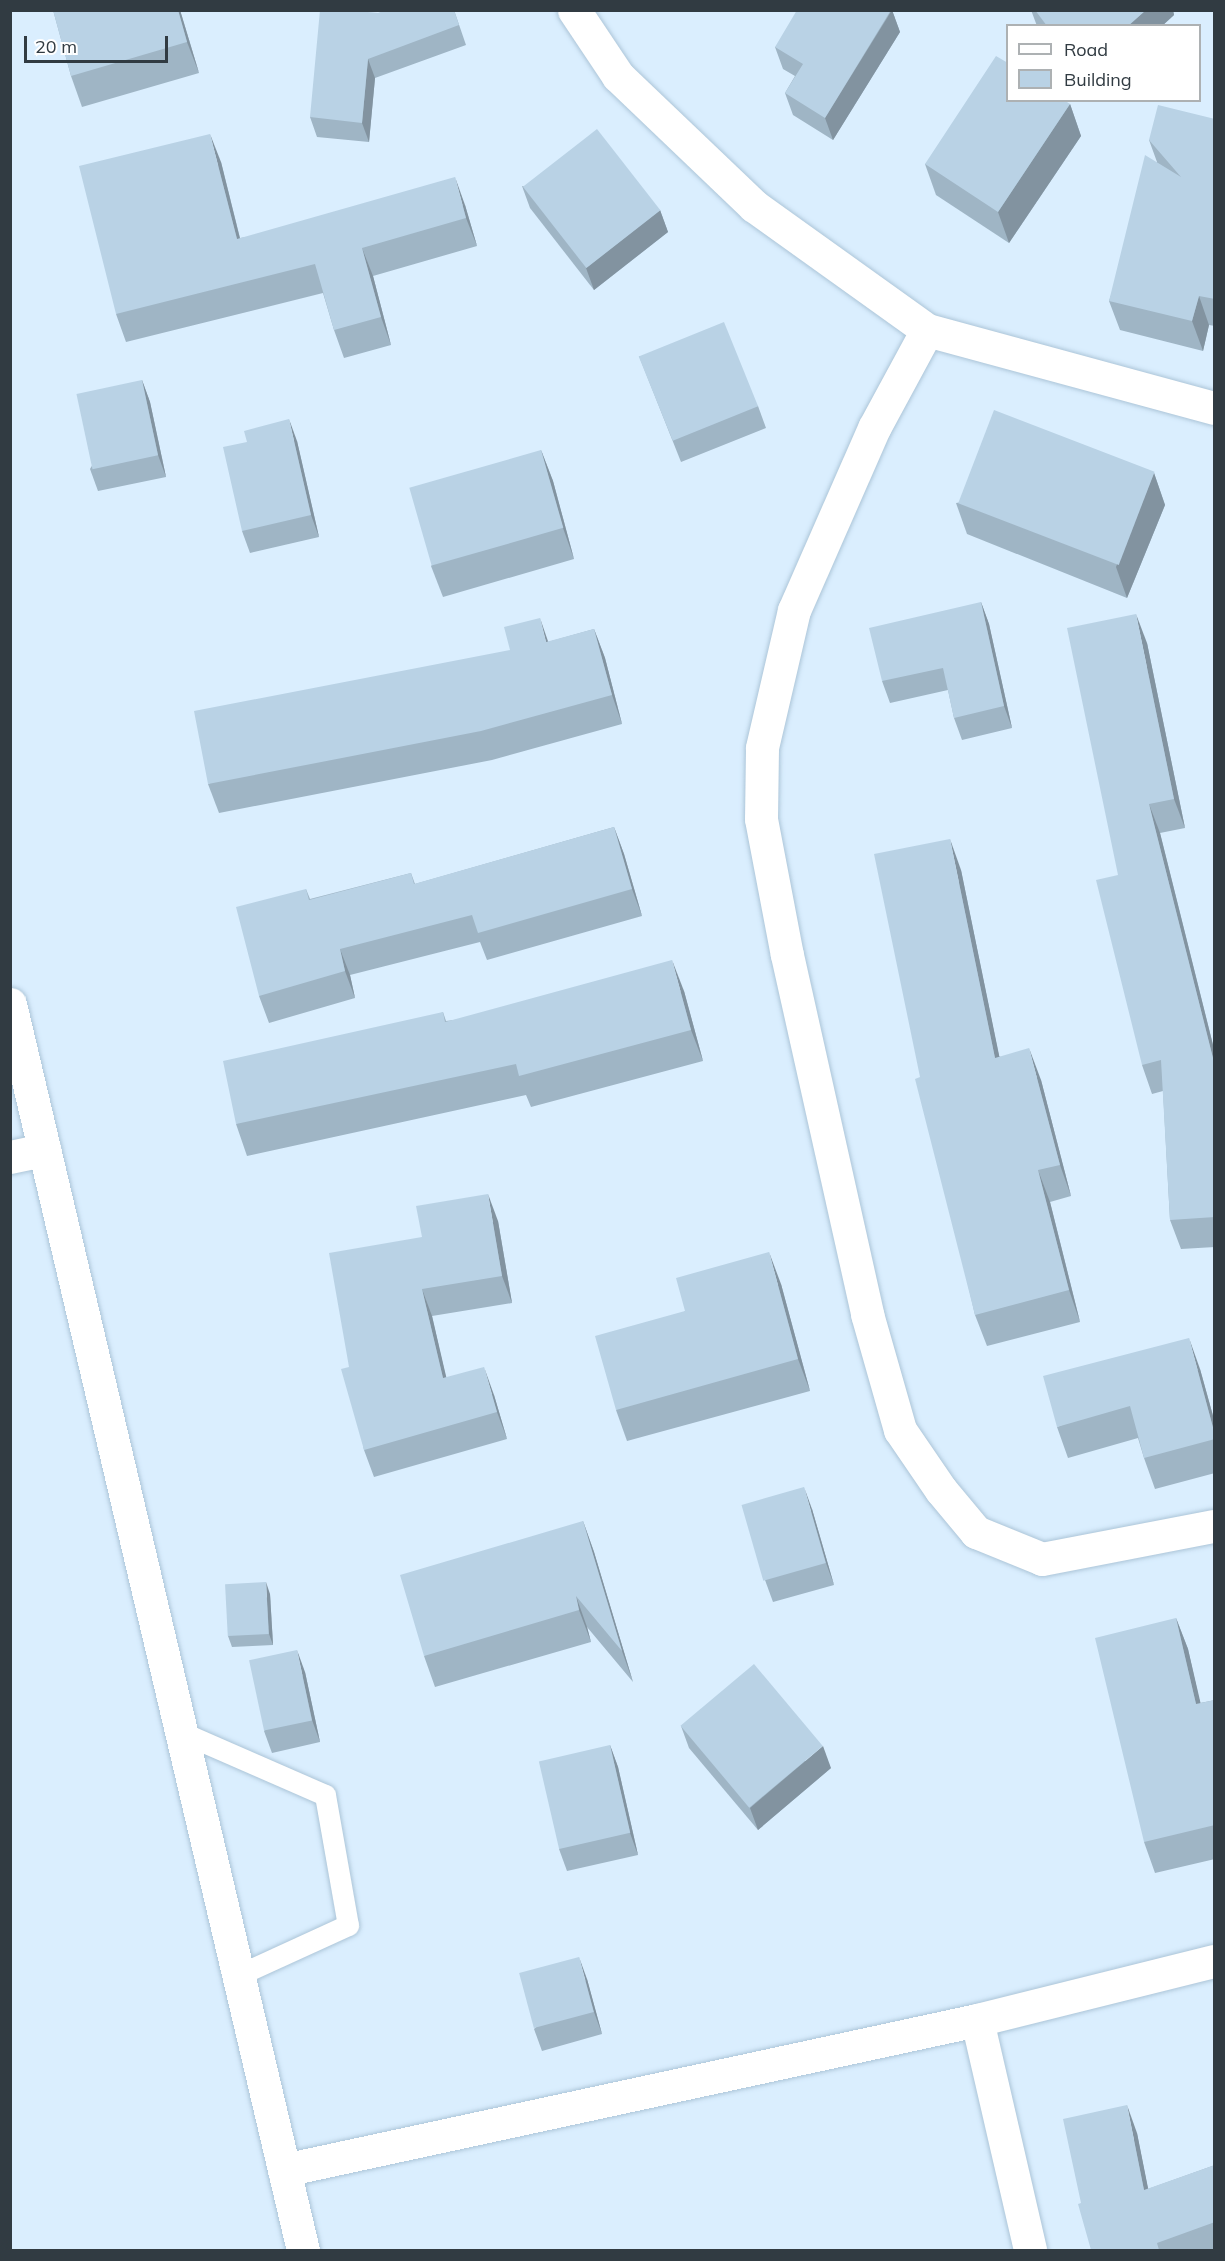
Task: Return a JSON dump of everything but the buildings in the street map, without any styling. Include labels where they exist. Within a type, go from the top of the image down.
[{"type":"street","points":[[574,10],[618,76],[754,206],[927,330],[1215,408]]},
{"type":"street","points":[[927,330],[874,428],[794,610],[762,747],[761,819],[787,955],[867,1314],[900,1430],[941,1490],[976,1532],[1042,1559],[1215,1526]]},
{"type":"street","points":[[10,1004],[303,2250]]},
{"type":"street","points":[[10,1157],[44,1150]]},
{"type":"street","points":[[284,2170],[978,2020],[1215,1962]]},
{"type":"street","points":[[978,2020],[1030,2250]]},
{"type":"lane","points":[[181,1732],[325,1795],[348,1924],[239,1975]]}]
